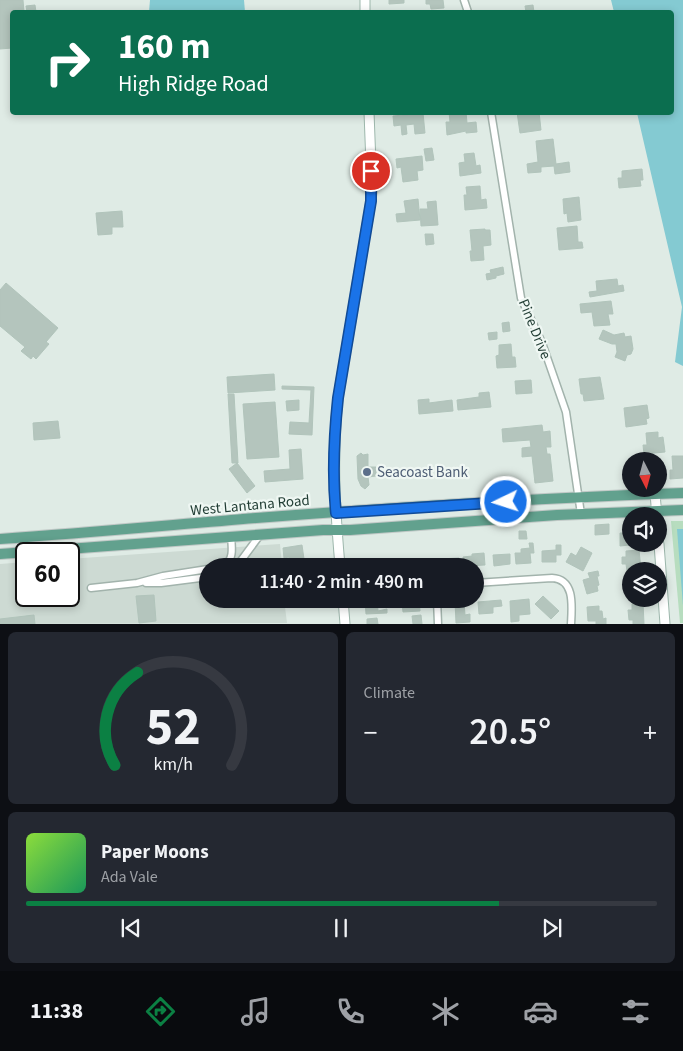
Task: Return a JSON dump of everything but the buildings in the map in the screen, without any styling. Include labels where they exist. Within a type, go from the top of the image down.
[{"type":"main road","name":"West Lantana Road","points":[[668,494],[683,493]]},
{"type":"main road","name":"West Lantana Road","points":[[0,539],[336,513],[622,495]]},
{"type":"main road","name":"West Lantana Road","points":[[667,512],[683,510]]},
{"type":"main road","name":"West Lantana Road","points":[[0,554],[581,514],[622,514]]},
{"type":"main road","points":[[230,521],[232,537]]},
{"type":"street","points":[[339,558],[333,458],[338,398],[372,191],[369,115]]},
{"type":"street","name":"Pine Drive","points":[[492,115],[522,298],[542,343],[566,412],[581,514]]},
{"type":"street","points":[[243,558],[260,535]]},
{"type":"street","points":[[231,558],[232,537]]},
{"type":"street","points":[[660,552],[665,624]]},
{"type":"street","points":[[137,583],[163,576],[199,570]]},
{"type":"street","points":[[91,588],[199,578]]},
{"type":"street","points":[[484,582],[552,578],[561,580],[570,592],[571,624]]},
{"type":"street","points":[[344,608],[345,624]]},
{"type":"street","points":[[437,608],[438,624]]},
{"type":"shaded area","points":[[280,544],[281,558],[199,558],[199,608],[285,608],[287,623],[0,624],[0,564],[15,563],[15,607],[80,607],[80,558]]},
{"type":"green space","points":[[671,521],[683,521],[683,623],[680,623]]},
{"type":"water","points":[[150,0],[244,0],[245,10],[149,10]]},
{"type":"water","points":[[611,0],[683,0],[683,366],[675,362],[682,307],[637,115],[674,115],[674,10],[614,10]]},
{"type":"water","points":[[677,529],[683,529],[683,606]]},
{"type":"place","name":"Seacoast Bank","points":[[367,472]]},
{"type":"route","points":[[371,171],[371,201],[338,398],[335,427],[333,458],[336,513],[506,502]]}]
